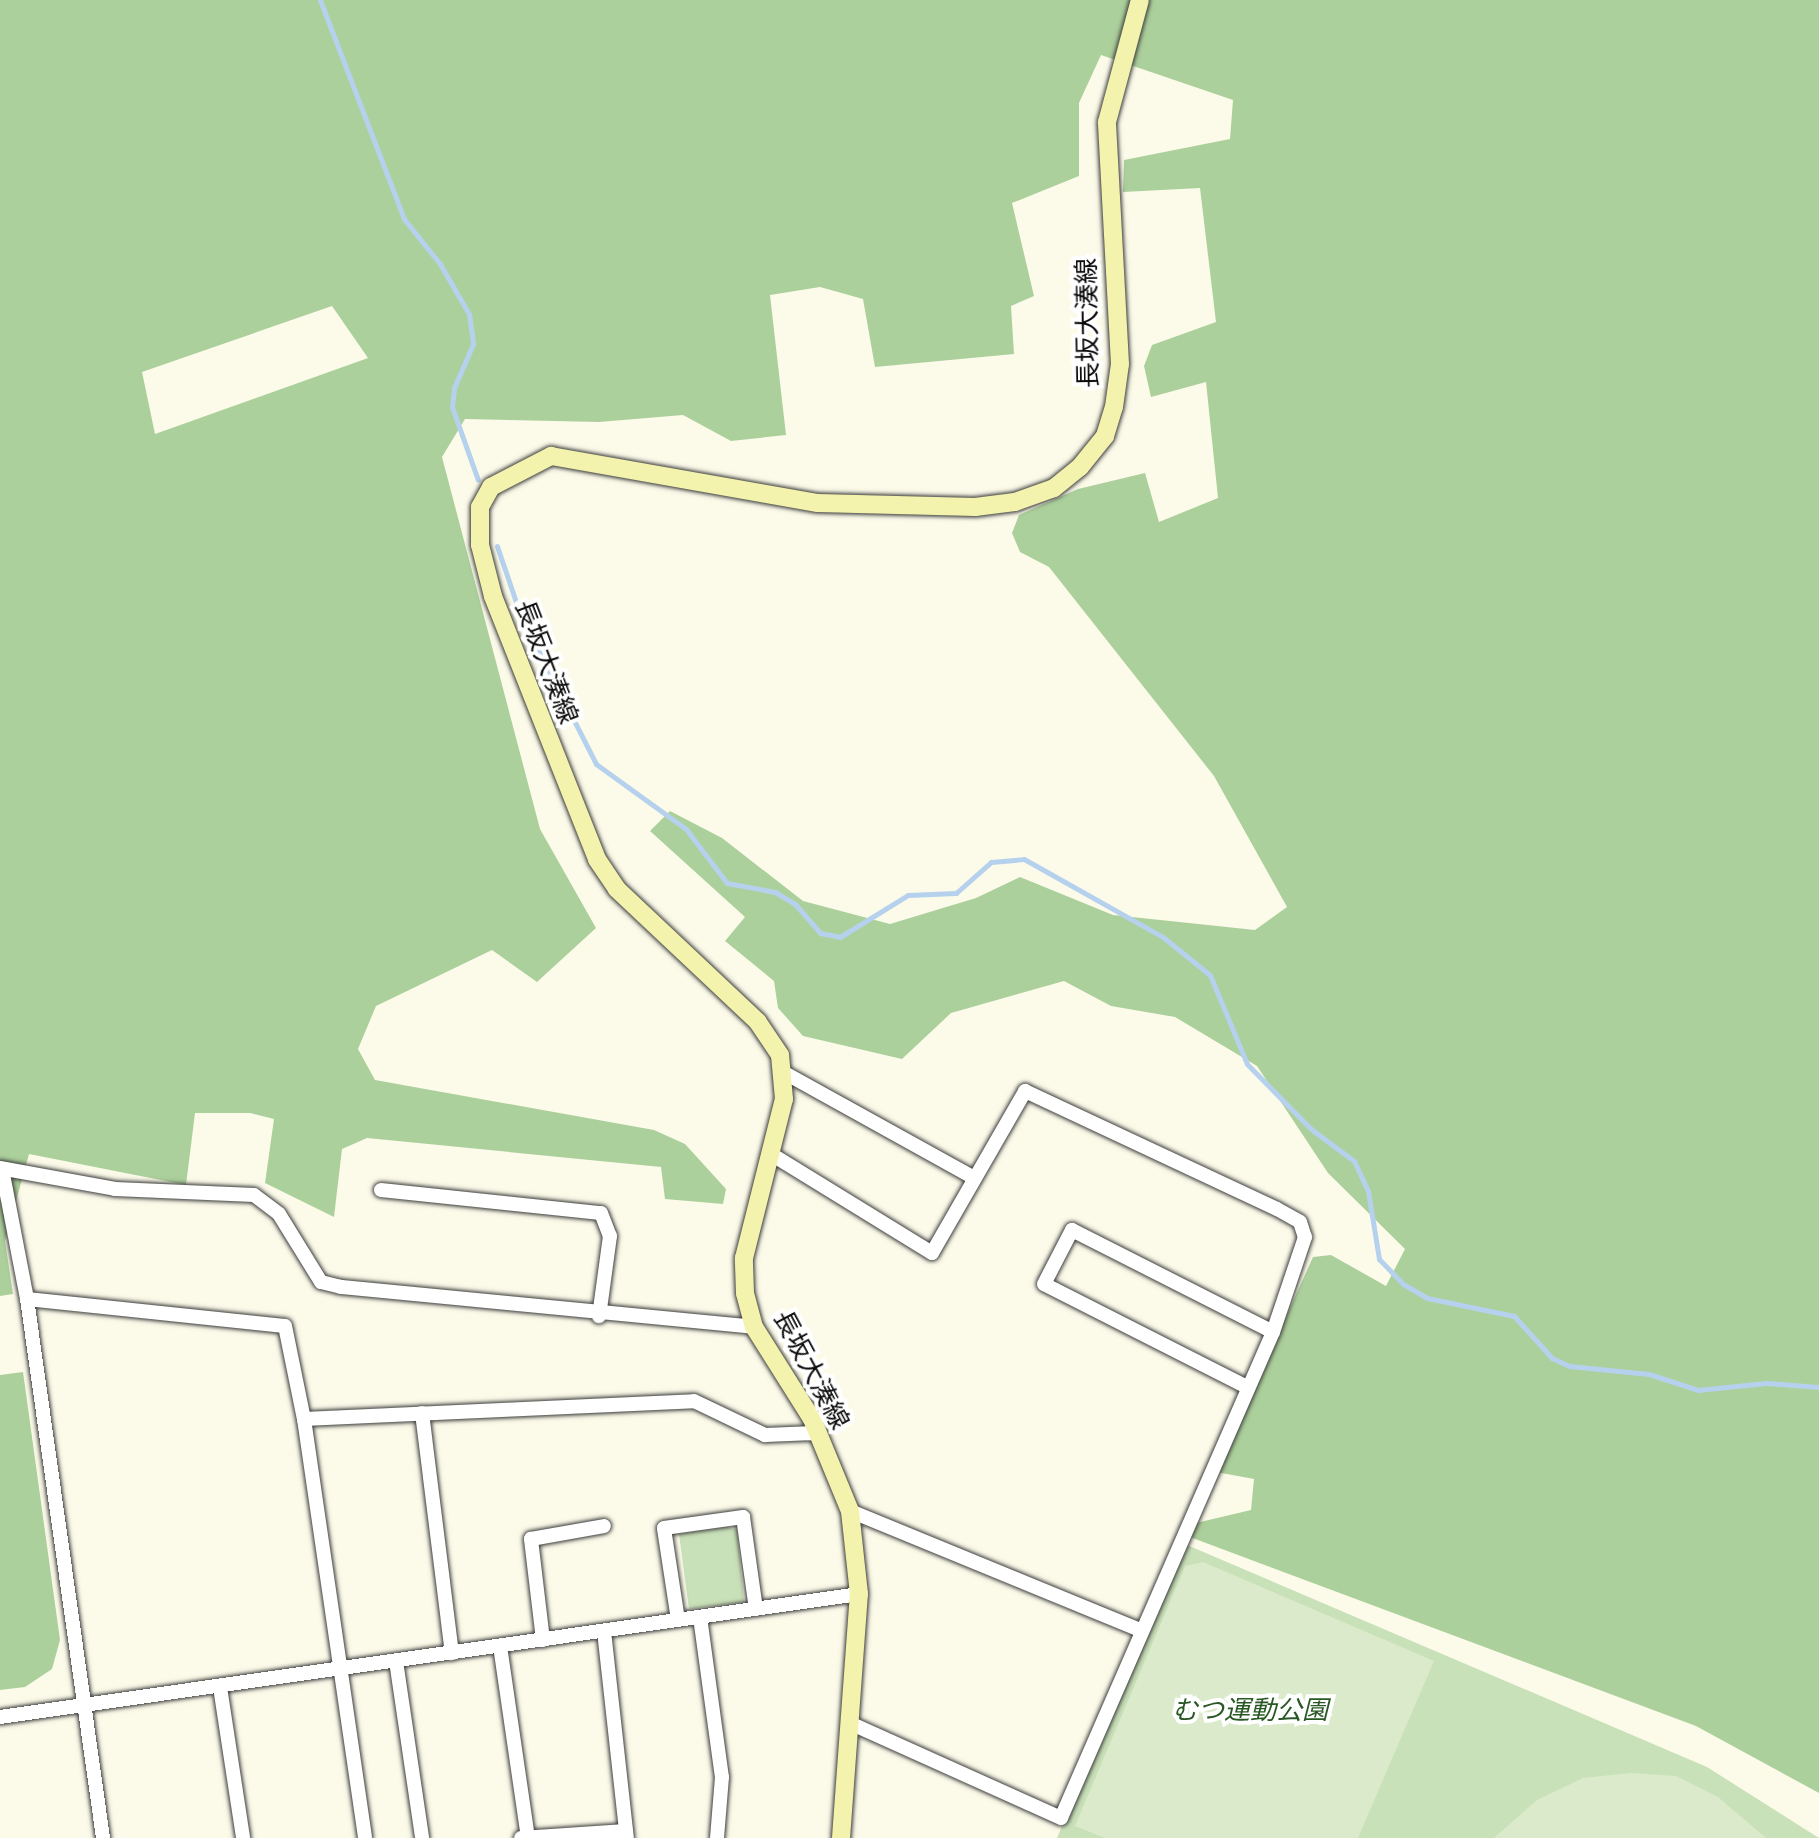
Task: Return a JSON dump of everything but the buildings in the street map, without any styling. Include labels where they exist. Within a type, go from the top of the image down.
[{"type":"main road","name":"長坂大湊線","points":[[841,1838],[859,1594],[850,1511],[817,1433],[754,1327],[745,1293],[744,1258],[784,1099],[780,1055],[758,1022],[617,889],[597,859],[493,596],[480,545],[480,507],[491,487],[551,456],[818,503],[975,507],[1015,502],[1054,488],[1105,436],[1114,407],[1120,364],[1107,122],[1140,0]]},
{"type":"street","points":[[783,1072],[974,1178]]},
{"type":"street","points":[[771,1154],[932,1253],[1025,1091],[1277,1209],[1300,1222],[1305,1237],[1273,1332],[1245,1386],[1061,1818],[850,1723]]},
{"type":"street","points":[[103,1838],[87,1706],[27,1299],[1,1168],[115,1189],[254,1195],[279,1214],[321,1282],[599,1316],[754,1327]]},
{"type":"street","points":[[381,1190],[601,1213],[610,1236],[599,1316]]},
{"type":"street","points":[[1245,1386],[1044,1284],[1072,1230],[1273,1332]]},
{"type":"street","points":[[27,1299],[285,1326],[304,1419],[338,1670],[365,1838]]},
{"type":"street","points":[[304,1419],[694,1401],[765,1435],[817,1433]]},
{"type":"street","points":[[422,1413],[452,1653]]},
{"type":"street","points":[[850,1511],[1140,1630]]},
{"type":"street","points":[[678,1620],[664,1528],[743,1517],[756,1609]]},
{"type":"street","points":[[543,1640],[531,1539],[604,1526]]},
{"type":"street","points":[[0,1717],[859,1594]]},
{"type":"street","points":[[700,1617],[722,1777],[717,1838]]},
{"type":"street","points":[[520,1838],[626,1835],[604,1631]]},
{"type":"street","points":[[500,1646],[528,1838]]},
{"type":"street","points":[[396,1661],[422,1838]]},
{"type":"street","points":[[220,1687],[243,1838]]},
{"type":"green space","points":[[0,0],[1819,0],[1819,1793],[1696,1726],[1190,1537],[1196,1523],[1251,1510],[1254,1479],[1216,1472],[1313,1257],[1331,1255],[1386,1286],[1405,1249],[1328,1173],[1257,1066],[1175,1017],[1111,1006],[1064,981],[951,1013],[902,1059],[803,1036],[778,1008],[774,981],[725,941],[745,917],[650,831],[670,811],[722,838],[803,901],[890,924],[976,898],[1020,877],[1113,915],[1255,930],[1287,907],[1214,776],[1049,567],[1020,552],[1012,533],[1019,515],[1078,489],[1145,473],[1159,522],[1218,498],[1206,382],[1151,397],[1144,366],[1152,345],[1216,322],[1200,188],[1123,192],[1124,160],[1230,139],[1233,100],[1101,55],[1079,103],[1079,176],[1012,203],[1034,296],[1011,306],[1014,354],[875,367],[863,299],[820,287],[770,295],[786,435],[731,441],[683,415],[599,422],[465,419],[442,457],[540,829],[596,928],[537,982],[492,950],[376,1006],[358,1049],[375,1080],[654,1130],[685,1144],[726,1189],[723,1204],[665,1199],[661,1167],[367,1138],[342,1149],[334,1217],[265,1183],[274,1119],[250,1113],[195,1113],[186,1185],[29,1154],[5,1241],[13,1294],[0,1296]],"holes":[[[332,306],[368,358],[155,434],[142,372]]]},
{"type":"green space","points":[[23,1372],[60,1640],[52,1669],[25,1687],[0,1690],[0,1375]]},
{"type":"green space","points":[[727,1527],[737,1530],[744,1602],[689,1609],[679,1534]]},
{"type":"green space","name":"むつ運動公園","points":[[1180,1542],[1707,1767],[1819,1838],[1057,1838]]},
{"type":"green space","points":[[1203,1562],[1434,1661],[1358,1838],[1105,1838],[1075,1826],[1185,1566]]},
{"type":"green space","points":[[1631,1773],[1676,1776],[1718,1797],[1766,1838],[1494,1838],[1537,1800],[1583,1778]]},
{"type":"waterway","points":[[320,0],[404,219],[440,264],[469,314],[473,344],[454,388],[452,407],[478,480]]},
{"type":"waterway","points":[[497,546],[520,614],[596,764],[686,829],[727,883],[775,892],[795,904],[820,933],[840,937],[908,895],[956,893],[991,862],[1024,859],[1163,937],[1210,975],[1247,1064],[1311,1129],[1354,1161],[1368,1191],[1379,1259],[1403,1284],[1427,1298],[1514,1316],[1552,1358],[1569,1366],[1649,1374],[1698,1390],[1766,1383],[1819,1387]]}]
